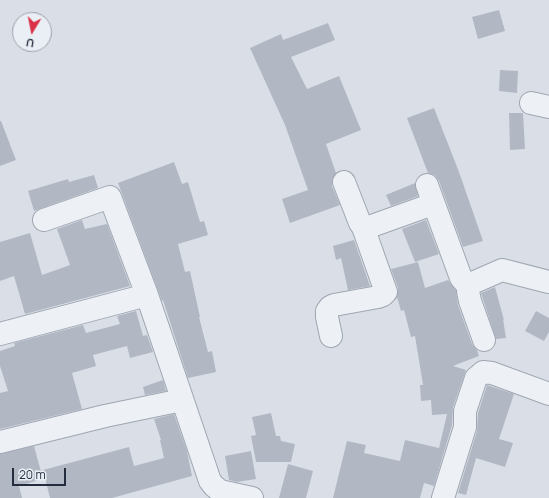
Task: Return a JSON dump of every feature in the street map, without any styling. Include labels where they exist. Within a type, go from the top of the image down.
[{"type":"street","points":[[332,336],[327,317],[327,311],[330,307],[378,297],[386,292],[363,227],[360,223],[344,182]]},
{"type":"street","points":[[363,227],[370,227],[430,195],[460,278],[469,287]]},
{"type":"street","points":[[44,220],[110,197],[146,295],[210,481],[220,490],[252,498]]},
{"type":"street","points":[[484,340],[470,301],[468,291],[470,284],[502,270],[549,282]]},
{"type":"street","points":[[0,334],[146,295]]},
{"type":"street","points":[[443,498],[465,427],[465,411],[476,378],[483,372],[492,373],[549,394]]},
{"type":"street","points":[[0,442],[105,416],[182,400]]},
{"type":"building","points":[[499,10],[505,31],[478,39],[472,17]]},
{"type":"building","points":[[328,23],[335,40],[291,57],[307,89],[339,76],[361,130],[326,144],[336,173],[332,180],[332,186],[340,205],[290,223],[282,199],[308,190],[285,125],[250,48],[281,34],[283,40]]},
{"type":"building","points":[[500,70],[518,71],[517,93],[499,91]]},
{"type":"building","points":[[434,108],[459,172],[483,241],[463,247],[439,181],[435,175],[428,173],[407,118]]},
{"type":"building","points":[[509,113],[523,113],[525,149],[510,150]]},
{"type":"building","points":[[0,121],[16,160],[0,166]]},
{"type":"building","points":[[174,162],[182,184],[188,182],[200,222],[204,221],[208,235],[178,244],[185,272],[190,271],[208,352],[212,351],[216,372],[188,378],[163,300],[162,301],[118,183]]},
{"type":"building","points":[[94,175],[98,188],[34,211],[28,191],[68,179],[69,182]]},
{"type":"building","points":[[415,183],[418,196],[391,206],[386,195]]},
{"type":"building","points":[[82,220],[85,229],[107,224],[130,286],[25,314],[14,276],[0,281],[0,242],[30,233],[42,275],[70,265],[57,229]]},
{"type":"building","points":[[426,220],[439,254],[415,262],[402,229]]},
{"type":"building","points":[[354,240],[370,286],[348,290],[341,258],[336,260],[333,246]]},
{"type":"building","points":[[418,262],[425,288],[448,280],[456,291],[458,305],[472,344],[477,350],[479,356],[453,366],[466,370],[453,407],[452,425],[434,486],[424,483],[420,498],[333,498],[347,441],[366,445],[364,453],[400,461],[405,440],[439,448],[447,414],[432,415],[431,400],[421,401],[420,385],[423,385],[415,336],[411,337],[404,310],[401,311],[397,297],[398,288],[391,269]]},
{"type":"building","points":[[495,287],[504,320],[503,319],[506,338],[496,339],[481,293]]},
{"type":"building","points":[[136,311],[143,336],[147,335],[153,352],[130,358],[127,346],[93,355],[96,366],[72,373],[82,409],[0,429],[0,393],[8,391],[0,366],[0,351],[15,346],[14,343],[83,325],[86,333],[120,324],[117,316]]},
{"type":"building","points":[[536,311],[549,318],[549,332],[544,341],[525,331]]},
{"type":"building","points":[[163,380],[166,391],[145,395],[143,387]]},
{"type":"building","points":[[487,385],[514,394],[499,439],[513,443],[505,467],[476,458],[466,495],[458,493],[477,431],[478,413]]},
{"type":"building","points":[[271,413],[276,436],[280,436],[281,441],[295,444],[291,462],[256,462],[251,436],[256,435],[252,417]]},
{"type":"building","points":[[174,414],[187,451],[192,476],[112,498],[50,498],[43,470],[129,447],[134,466],[164,458],[161,440],[154,419]]},
{"type":"building","points":[[34,446],[43,479],[19,486],[22,498],[0,498],[0,454]]},
{"type":"building","points":[[251,451],[256,479],[237,482],[229,480],[225,456]]},
{"type":"building","points":[[288,464],[313,471],[306,498],[279,498]]}]
